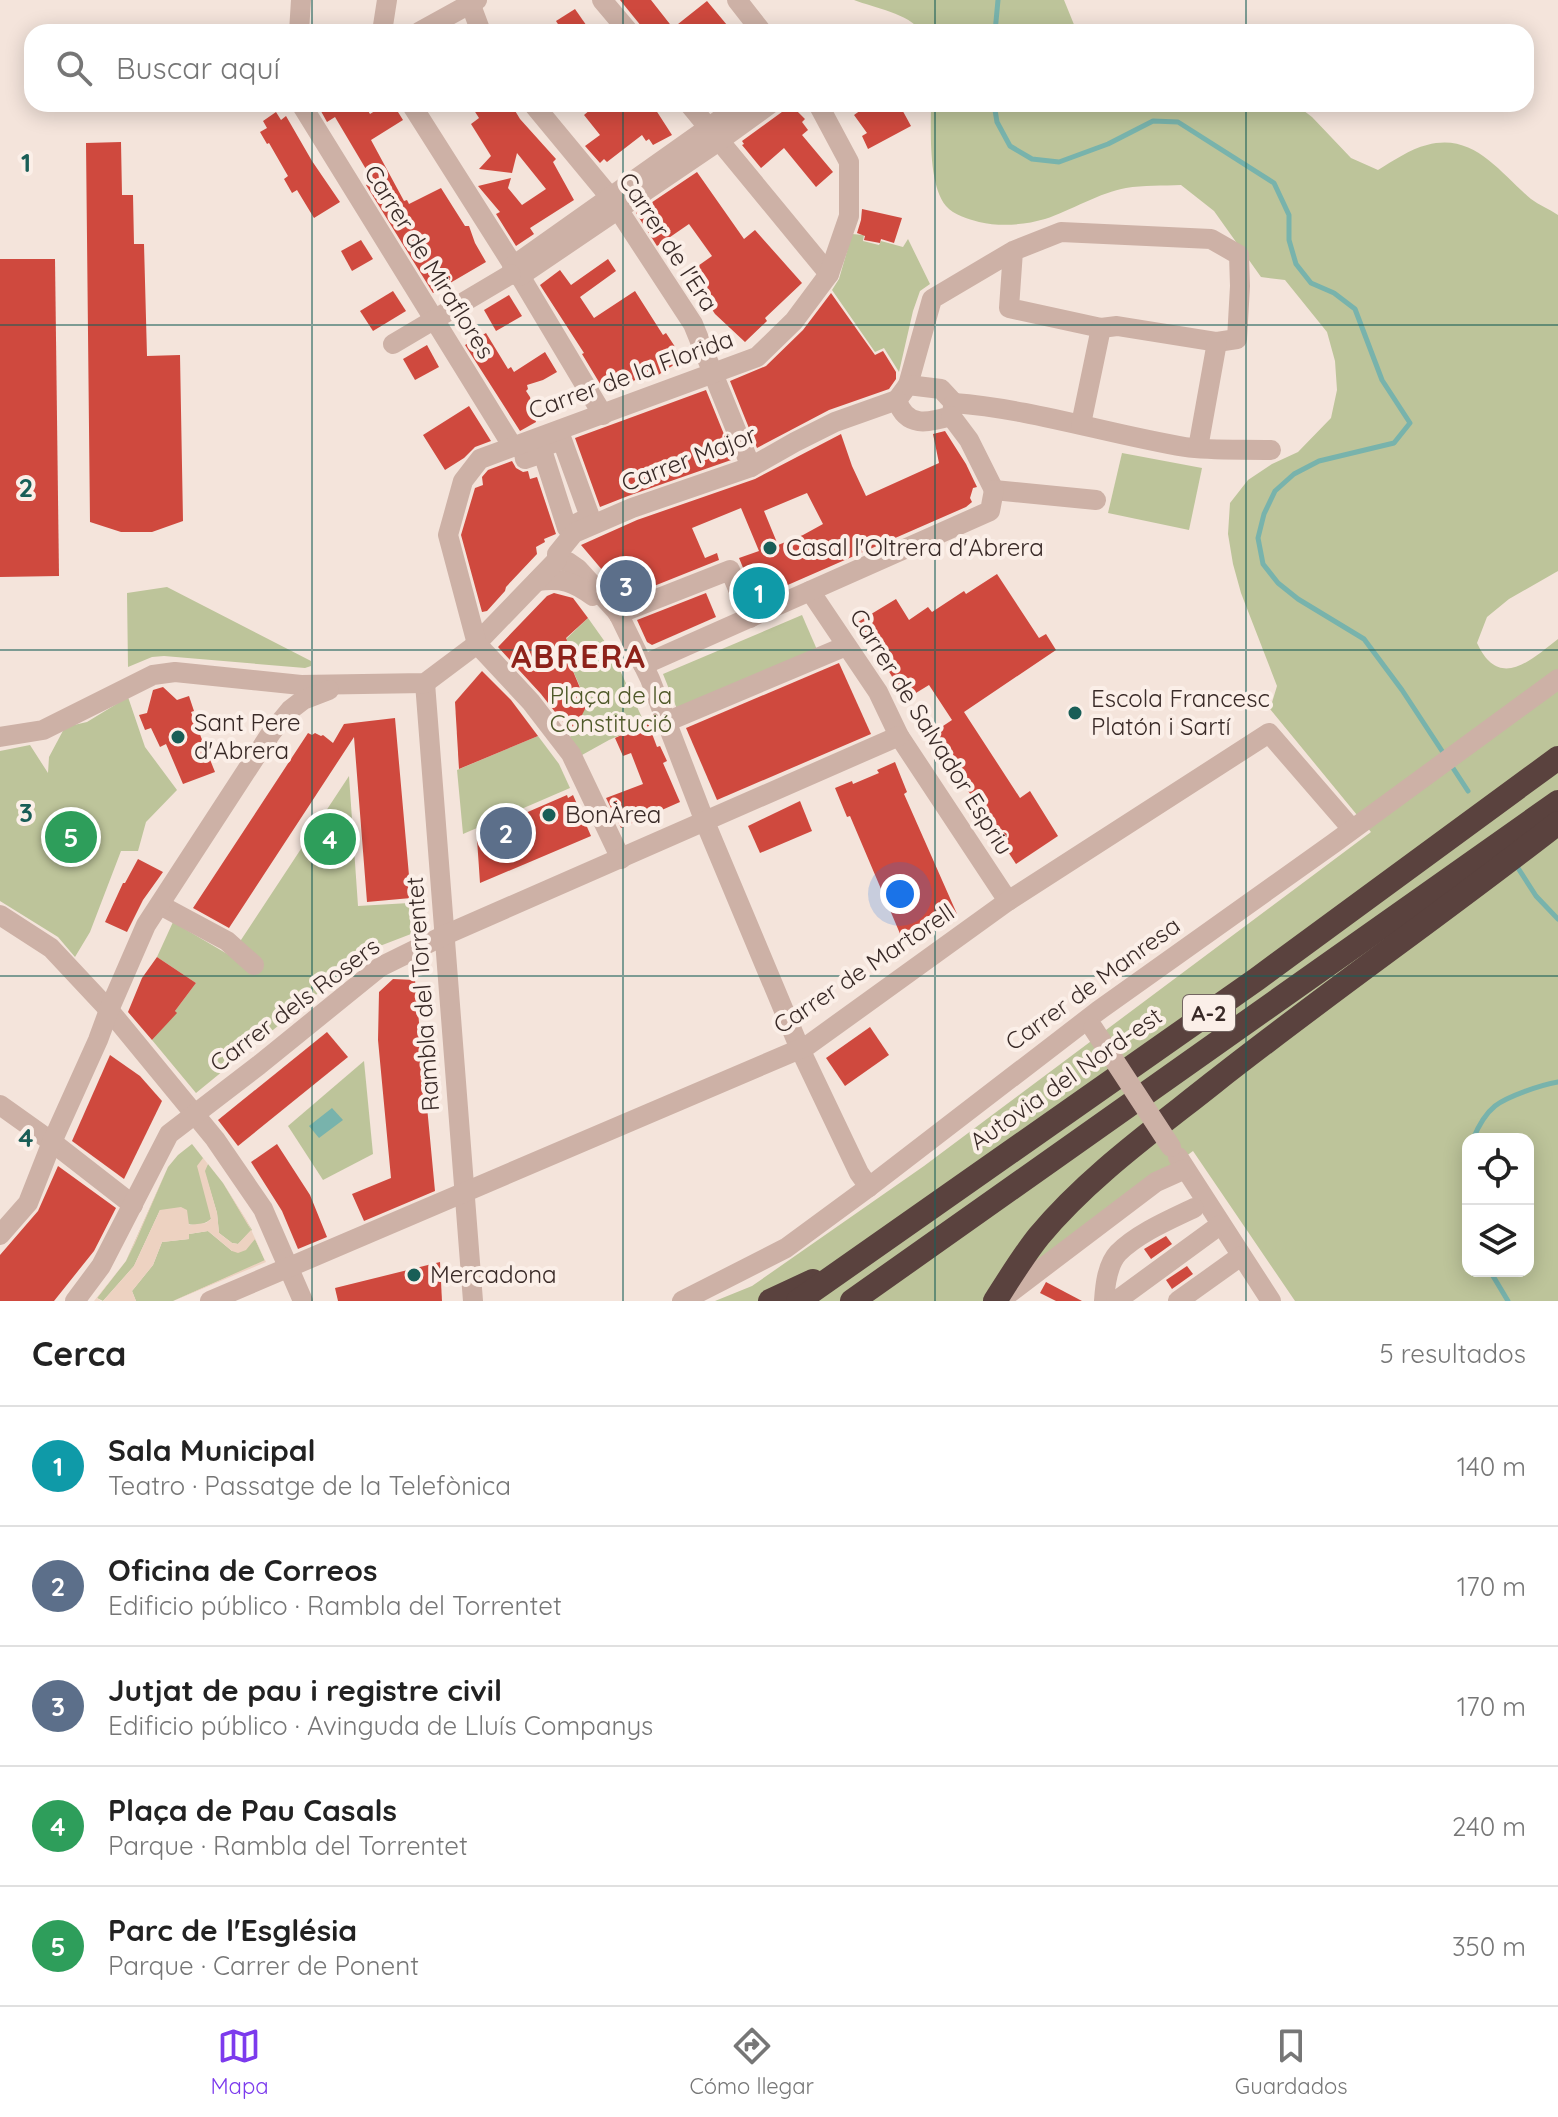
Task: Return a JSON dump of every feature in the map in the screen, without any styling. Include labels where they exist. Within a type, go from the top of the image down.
[{"type":"highway","name":"Autovia del Nord-est","points":[[798,1301],[1257,979],[1558,758]]},
{"type":"highway","name":"A-2","points":[[852,1301],[1558,802]]},
{"type":"highway","points":[[978,1301],[1010,1263],[1125,1153],[1280,1030],[1471,891],[1558,823]]},
{"type":"highway","points":[[997,1301],[1038,1238]]},
{"type":"highway","points":[[770,1301],[855,1261]]},
{"type":"street","points":[[300,24],[301,0]]},
{"type":"street","points":[[383,24],[387,0]]},
{"type":"street","points":[[602,0],[622,24]]},
{"type":"street","points":[[737,0],[756,24]]},
{"type":"street","points":[[433,24],[472,1],[479,24]]},
{"type":"street","name":"Carrer de Miraflores","points":[[306,112],[513,447]]},
{"type":"street","points":[[416,112],[603,415]]},
{"type":"street","name":"Carrer de l'Era","points":[[540,112],[614,203],[693,324],[751,467]]},
{"type":"street","points":[[696,112],[829,274]]},
{"type":"street","points":[[714,134],[735,112]]},
{"type":"street","points":[[393,344],[515,272],[714,134],[755,112]]},
{"type":"street","name":"Carrer de la Florida","points":[[477,644],[448,535],[463,481],[480,459],[757,357],[794,321],[829,274],[849,216],[849,162],[822,112]]},
{"type":"street","points":[[1013,251],[1009,308],[1101,328],[1117,326],[1217,342],[1237,339],[1239,255],[1211,239],[1061,232],[1013,251],[932,299],[902,392],[901,411],[913,420],[931,422],[952,409],[984,405],[1187,447],[1271,450]]},
{"type":"street","points":[[1081,424],[1101,328]]},
{"type":"street","points":[[1198,448],[1217,342]]},
{"type":"street","points":[[902,392],[941,389],[994,490],[990,511]]},
{"type":"street","name":"Carrer Major","points":[[425,683],[477,644],[557,560],[557,554],[574,533],[632,508],[751,467],[835,422],[902,392]]},
{"type":"street","points":[[994,490],[1096,500]]},
{"type":"street","points":[[643,665],[990,511],[1038,494]]},
{"type":"street","points":[[630,638],[610,613],[560,570],[557,560],[568,562],[578,569],[607,599],[630,638],[800,1049],[859,1173],[869,1187]]},
{"type":"street","points":[[618,614],[730,570],[750,618]]},
{"type":"street","points":[[537,581],[553,579],[573,582]]},
{"type":"street","name":"Carrer de Salvador Espriu","points":[[810,591],[878,692],[899,736],[1008,901]]},
{"type":"street","points":[[477,644],[531,702],[571,754],[621,859]]},
{"type":"street","points":[[666,722],[846,646]]},
{"type":"street","points":[[0,737],[43,730],[153,675],[175,672],[301,685],[425,683]]},
{"type":"street","name":"Carrer de Manresa","points":[[682,1301],[786,1248],[1558,679]]},
{"type":"street","points":[[264,681],[276,702],[279,724]]},
{"type":"street","name":"Rambla del Torrentet","points":[[425,683],[473,1301]]},
{"type":"street","points":[[0,1235],[28,1203],[146,925],[271,733],[303,700],[345,684]]},
{"type":"street","name":"Carrer de Martorell","points":[[210,1301],[800,1049],[1008,901],[1269,733],[1352,829]]},
{"type":"street","name":"Carrer dels Rosers","points":[[75,1301],[101,1266],[169,1134],[380,967],[445,935],[899,736]]},
{"type":"street","points":[[160,905],[227,941],[254,965]]},
{"type":"street","points":[[0,915],[51,948],[109,1010],[215,1139],[263,1209],[303,1301]]},
{"type":"street","points":[[1090,1024],[1271,1301]]},
{"type":"street","points":[[0,1105],[133,1205]]},
{"type":"street","points":[[997,1301],[1156,1182],[1185,1169]]},
{"type":"street","points":[[1104,1301],[1105,1281],[1116,1255],[1155,1228],[1194,1208]]},
{"type":"street","points":[[1116,1301],[1220,1225]]},
{"type":"street","points":[[1178,1301],[1241,1256]]},
{"type":"green space","points":[[854,0],[1064,0],[1074,24],[914,24]]},
{"type":"green space","points":[[931,112],[1305,112],[1351,158],[1378,170],[1427,145],[1459,144],[1485,157],[1531,199],[1558,215],[1558,571],[1509,599],[1487,617],[1477,643],[1495,666],[1505,668],[1526,662],[1558,639],[1558,1301],[1295,1301],[1193,1151],[992,1301],[715,1301],[752,1286],[924,1166],[1371,832],[1270,709],[1277,686],[1241,593],[1228,534],[1230,503],[1248,480],[1298,452],[1331,418],[1337,390],[1335,361],[1327,332],[1285,280],[1261,277],[1214,211],[1181,185],[1116,190],[1045,219],[1004,225],[970,220],[946,206],[933,171]]},
{"type":"green space","points":[[852,234],[864,235],[863,241],[879,245],[881,241],[903,247],[908,239],[930,284],[920,291],[899,372],[884,348],[875,352],[832,290],[839,279]]},
{"type":"green space","points":[[1122,453],[1202,468],[1189,530],[1108,513]]},
{"type":"green space","points":[[167,587],[311,661],[311,666],[305,668],[164,656],[152,657],[128,667],[127,593]]},
{"type":"green space","name":"Plaça de la Constitució","points":[[802,615],[818,652],[677,709],[663,674]]},
{"type":"green space","name":"Plaça de la Constitució","points":[[588,618],[610,649],[645,724],[582,755],[569,737],[590,727],[580,713],[587,703],[564,650],[565,640]]},
{"type":"green space","points":[[128,697],[145,747],[177,790],[146,822],[138,851],[121,851],[90,932],[75,957],[58,937],[0,901],[0,751],[30,745],[48,773],[49,757],[65,727],[87,722]]},
{"type":"green space","points":[[538,736],[559,764],[570,788],[463,834],[457,770]]},
{"type":"green space","points":[[349,776],[358,906],[409,903],[411,934],[372,949],[196,1093],[152,1040],[176,1013],[196,983],[157,957],[173,922],[229,955]]},
{"type":"green space","points":[[364,1061],[373,1154],[323,1180],[288,1126]]},
{"type":"green space","points":[[192,1144],[203,1158],[211,1219],[192,1225],[160,1210],[134,1266],[103,1301],[97,1298],[126,1261],[168,1167]]},
{"type":"green space","points":[[208,1164],[252,1230],[238,1244],[219,1233],[217,1213],[204,1170]]},
{"type":"green space","points":[[208,1231],[232,1251],[255,1239],[265,1261],[173,1301],[136,1301],[132,1291],[153,1265],[162,1242],[189,1239],[189,1234]]},
{"type":"shaded area","points":[[192,1144],[208,1164],[205,1171],[217,1213],[219,1233],[238,1244],[251,1230],[223,1183],[247,1221],[266,1262],[173,1301],[265,1260],[255,1239],[246,1250],[238,1253],[208,1231],[189,1234],[189,1239],[162,1242],[153,1265],[132,1291],[136,1301],[103,1301],[134,1266],[160,1210],[181,1207],[187,1210],[189,1225],[206,1223],[211,1219],[197,1166],[203,1158]]},
{"type":"shaded area","points":[[168,1167],[135,1243],[126,1261]]},
{"type":"water","points":[[332,1108],[343,1120],[319,1138],[309,1126]]},
{"type":"building","points":[[620,0],[651,0],[670,24],[640,24]]},
{"type":"building","points":[[707,1],[726,24],[678,24]]},
{"type":"building","points":[[575,9],[585,24],[558,24],[556,21]]},
{"type":"building","points":[[276,112],[281,120],[286,116],[340,202],[314,218],[297,190],[292,193],[284,179],[288,176],[260,132],[267,128],[263,121]]},
{"type":"building","points":[[321,112],[398,112],[403,120],[371,140],[404,201],[407,200],[409,204],[441,188],[465,226],[469,226],[486,262],[433,293],[366,185],[373,181],[335,117],[327,122]]},
{"type":"building","points":[[475,112],[516,112],[556,159],[553,162],[574,200],[530,228],[534,234],[516,246],[496,214],[500,212],[478,186],[511,178],[508,188],[522,205],[546,189],[517,153],[512,173],[479,169],[491,156],[471,124],[479,118]]},
{"type":"building","points":[[588,112],[657,112],[672,135],[653,145],[642,135],[607,162],[604,159],[600,163],[585,146],[600,135],[584,115]]},
{"type":"building","points":[[782,112],[798,112],[805,119],[802,122],[808,130],[802,135],[833,172],[816,187],[784,148],[761,168],[742,141]]},
{"type":"building","points":[[858,112],[903,112],[911,126],[868,149],[862,136],[867,133],[854,115]]},
{"type":"building","points":[[121,142],[122,195],[133,195],[134,244],[144,244],[147,356],[180,355],[183,521],[152,532],[121,532],[90,522],[86,143]]},
{"type":"building","points":[[697,172],[744,239],[755,230],[802,283],[745,342],[715,314],[688,273],[712,256],[689,224],[657,246],[636,213]]},
{"type":"building","points":[[862,209],[902,218],[894,243],[881,239],[880,243],[864,240],[865,236],[857,233]]},
{"type":"building","points":[[361,240],[373,259],[352,271],[341,251]]},
{"type":"building","points":[[0,259],[55,259],[59,576],[0,577]]},
{"type":"building","points":[[608,259],[616,271],[580,297],[594,318],[635,291],[663,335],[666,333],[683,359],[652,379],[647,372],[619,391],[615,386],[605,392],[540,285],[560,270],[571,285]]},
{"type":"building","points":[[393,291],[406,311],[373,331],[360,311]]},
{"type":"building","points":[[831,293],[875,355],[883,351],[896,372],[896,379],[889,389],[829,410],[757,448],[730,381],[766,366],[803,330]]},
{"type":"building","points":[[509,295],[522,316],[496,331],[484,310]]},
{"type":"building","points":[[486,333],[508,369],[511,367],[514,372],[545,352],[557,372],[527,385],[536,422],[520,431],[465,345]]},
{"type":"building","points":[[427,345],[439,367],[415,380],[403,359]]},
{"type":"building","points":[[706,390],[734,459],[600,507],[575,438]]},
{"type":"building","points":[[469,406],[491,441],[475,447],[445,470],[423,435]]},
{"type":"building","points":[[945,431],[966,464],[977,487],[973,488],[972,502],[756,599],[739,558],[759,551],[741,508],[692,528],[705,558],[717,553],[719,560],[639,592],[620,569],[609,578],[581,545],[637,520],[755,479],[841,434],[866,496],[939,463],[933,434]],"holes":[[[807,493],[823,524],[778,545],[764,511]]]},
{"type":"building","points":[[512,461],[516,468],[528,471],[530,479],[537,477],[556,534],[536,547],[537,554],[487,611],[482,612],[461,535],[475,488],[483,485],[482,477],[488,470]]},
{"type":"building","points":[[997,574],[1039,638],[1046,634],[1056,650],[964,712],[1020,798],[1030,791],[1058,836],[1016,864],[931,734],[952,720],[929,685],[906,699],[858,622],[896,599],[909,620],[928,607],[932,612]]},
{"type":"building","points":[[554,593],[573,598],[588,618],[566,638],[569,646],[564,650],[586,702],[582,715],[590,726],[573,735],[498,647],[547,596]]},
{"type":"building","points":[[706,593],[716,617],[652,645],[647,642],[637,620]]},
{"type":"building","points":[[839,663],[871,734],[717,800],[686,728]]},
{"type":"building","points":[[482,671],[511,700],[538,736],[459,769],[455,702]]},
{"type":"building","name":"Sant Pere d'Abrera","points":[[163,687],[177,700],[189,696],[194,711],[191,712],[215,772],[183,784],[166,744],[160,747],[151,728],[145,730],[139,715],[147,713],[153,690]]},
{"type":"building","points":[[395,718],[411,898],[367,902],[354,737],[229,928],[193,908],[308,733],[323,735],[333,743],[344,724]]},
{"type":"building","points":[[648,723],[657,747],[660,746],[667,761],[663,763],[680,802],[621,828],[606,798],[643,784],[631,753],[623,756],[615,738]]},
{"type":"building","points":[[895,762],[907,792],[904,794],[957,914],[901,936],[835,788],[879,773],[877,770]]},
{"type":"building","points":[[567,795],[568,798],[573,795],[591,836],[480,883],[477,839],[488,829]]},
{"type":"building","points":[[800,801],[812,831],[760,853],[748,826]]},
{"type":"building","points":[[138,859],[163,872],[143,900],[127,932],[105,922]]},
{"type":"building","points":[[157,957],[196,983],[175,1011],[177,1013],[152,1040],[128,1012],[142,978]]},
{"type":"building","points":[[393,979],[415,980],[435,1191],[364,1221],[352,1194],[391,1178],[378,1040],[379,992]]},
{"type":"building","points":[[870,1027],[889,1055],[845,1086],[826,1058]]},
{"type":"building","points":[[327,1032],[348,1057],[238,1146],[218,1120]]},
{"type":"building","points":[[110,1055],[140,1076],[162,1101],[124,1179],[72,1141]]},
{"type":"building","points":[[277,1144],[310,1195],[327,1237],[298,1249],[282,1211],[251,1162]]},
{"type":"building","points":[[58,1166],[116,1208],[94,1251],[54,1301],[0,1301],[0,1255],[38,1211]]},
{"type":"building","points":[[1166,1236],[1172,1244],[1151,1259],[1144,1249]]},
{"type":"building","name":"Mercadona","points":[[440,1262],[442,1301],[338,1301],[335,1288]]},
{"type":"building","points":[[1187,1266],[1193,1274],[1172,1289],[1166,1280]]},
{"type":"building","points":[[1046,1282],[1082,1301],[1056,1301],[1040,1293]]},
{"type":"waterway","points":[[996,24],[998,0]]},
{"type":"waterway","points":[[995,112],[997,122],[1010,146],[1032,159],[1059,162],[1108,144],[1153,121],[1178,122],[1274,183],[1289,215],[1289,240],[1296,264],[1311,283],[1334,293],[1355,309],[1382,380],[1410,423],[1394,443],[1319,461],[1294,474],[1275,491],[1264,514],[1258,538],[1263,564],[1278,583],[1298,599],[1364,639],[1446,757]]},
{"type":"waterway","points":[[1451,765],[1468,791]]},
{"type":"waterway","points":[[1518,868],[1536,896],[1558,919]]},
{"type":"waterway","points":[[1476,1133],[1495,1106],[1525,1091],[1558,1082]]},
{"type":"waterway","points":[[1494,1277],[1508,1301]]},
{"type":"place","name":"Casal l'Oltrera d'Abrera","points":[[770,548]]},
{"type":"place","name":"Jutjat de pau i registre civil","points":[[626,586]]},
{"type":"place","name":"Sala Municipal","points":[[759,593]]},
{"type":"place","name":"Escola Francesc Platón i Sartí","points":[[1075,713]]},
{"type":"place","name":"Sant Pere d'Abrera","points":[[178,737]]},
{"type":"place","name":"BonÀrea","points":[[549,815]]},
{"type":"place","name":"Oficina de Correos","points":[[506,833]]},
{"type":"place","name":"Parc de l'Església","points":[[71,837]]},
{"type":"place","name":"Plaça de Pau Casals","points":[[330,839]]},
{"type":"place","name":"Mercadona","points":[[414,1275]]},
{"type":"district","name":"ABRERA","points":[[579,657]]}]
